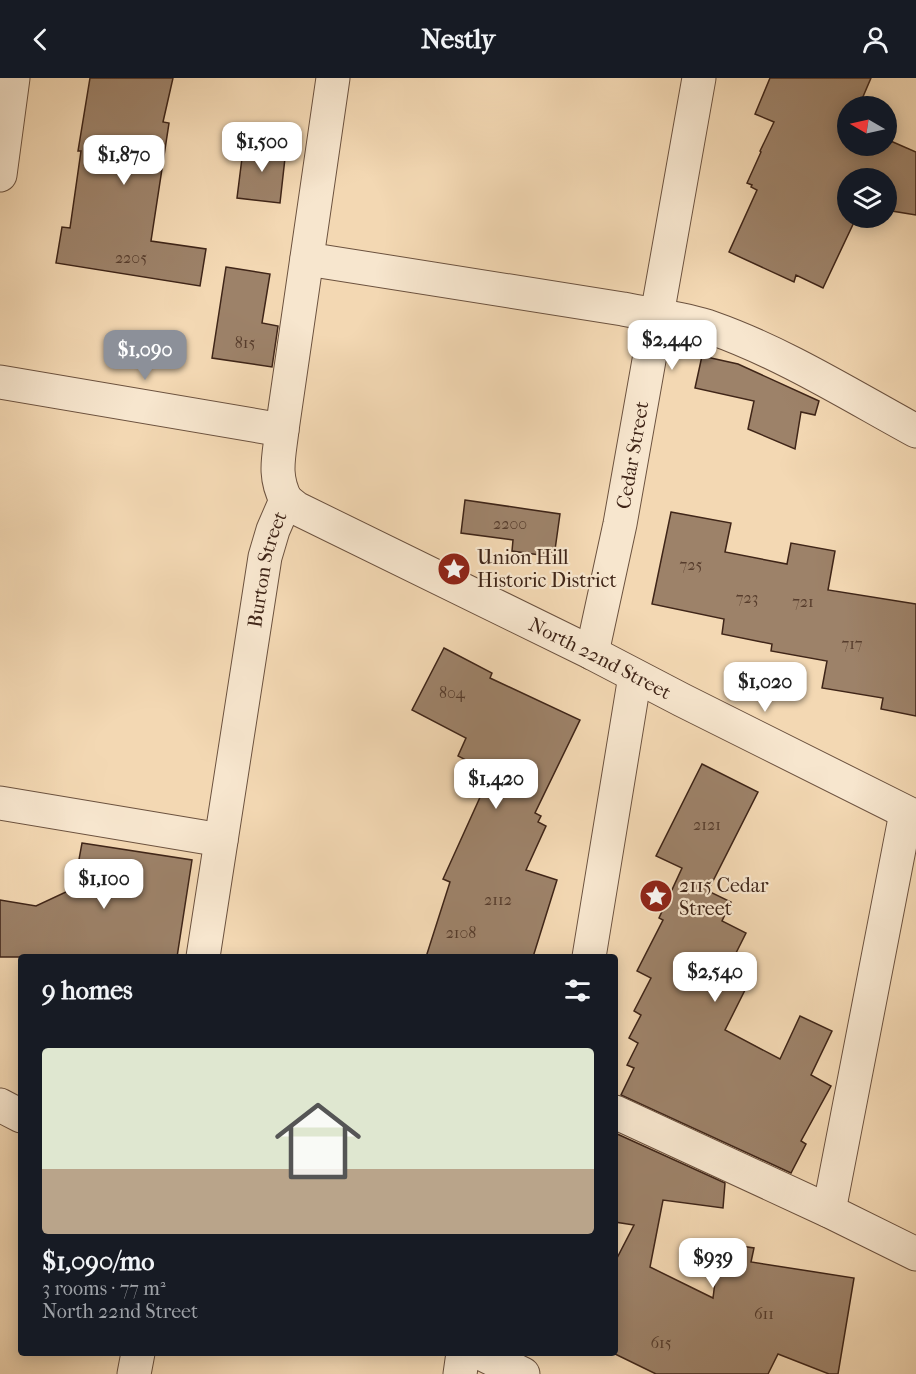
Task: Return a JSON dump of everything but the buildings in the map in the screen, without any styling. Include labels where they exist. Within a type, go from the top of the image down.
[{"type":"street","points":[[0,175],[13,78]]},
{"type":"street","name":"Burton Street","points":[[202,954],[265,557],[273,530],[286,500],[280,488],[277,472],[333,78]]},
{"type":"street","name":"Cedar Street","points":[[592,653],[620,524],[699,78]]},
{"type":"street","points":[[307,259],[656,315],[710,327],[763,348],[916,430]]},
{"type":"street","points":[[0,382],[282,430]]},
{"type":"street","name":"North 22nd Street","points":[[286,500],[296,508],[592,653],[911,815]]},
{"type":"street","points":[[589,954],[635,676]]},
{"type":"street","points":[[0,803],[221,840]]},
{"type":"street","points":[[829,1210],[911,815]]},
{"type":"street","points":[[0,1105],[18,1114]]},
{"type":"street","points":[[618,1113],[829,1210],[916,1254]]},
{"type":"street","points":[[134,1374],[137,1356]]},
{"type":"street","points":[[460,1374],[463,1356]]},
{"type":"place","name":"Union Hill Historic District","points":[[454,569]]},
{"type":"place","name":"2115 Cedar Street","points":[[656,896]]}]
